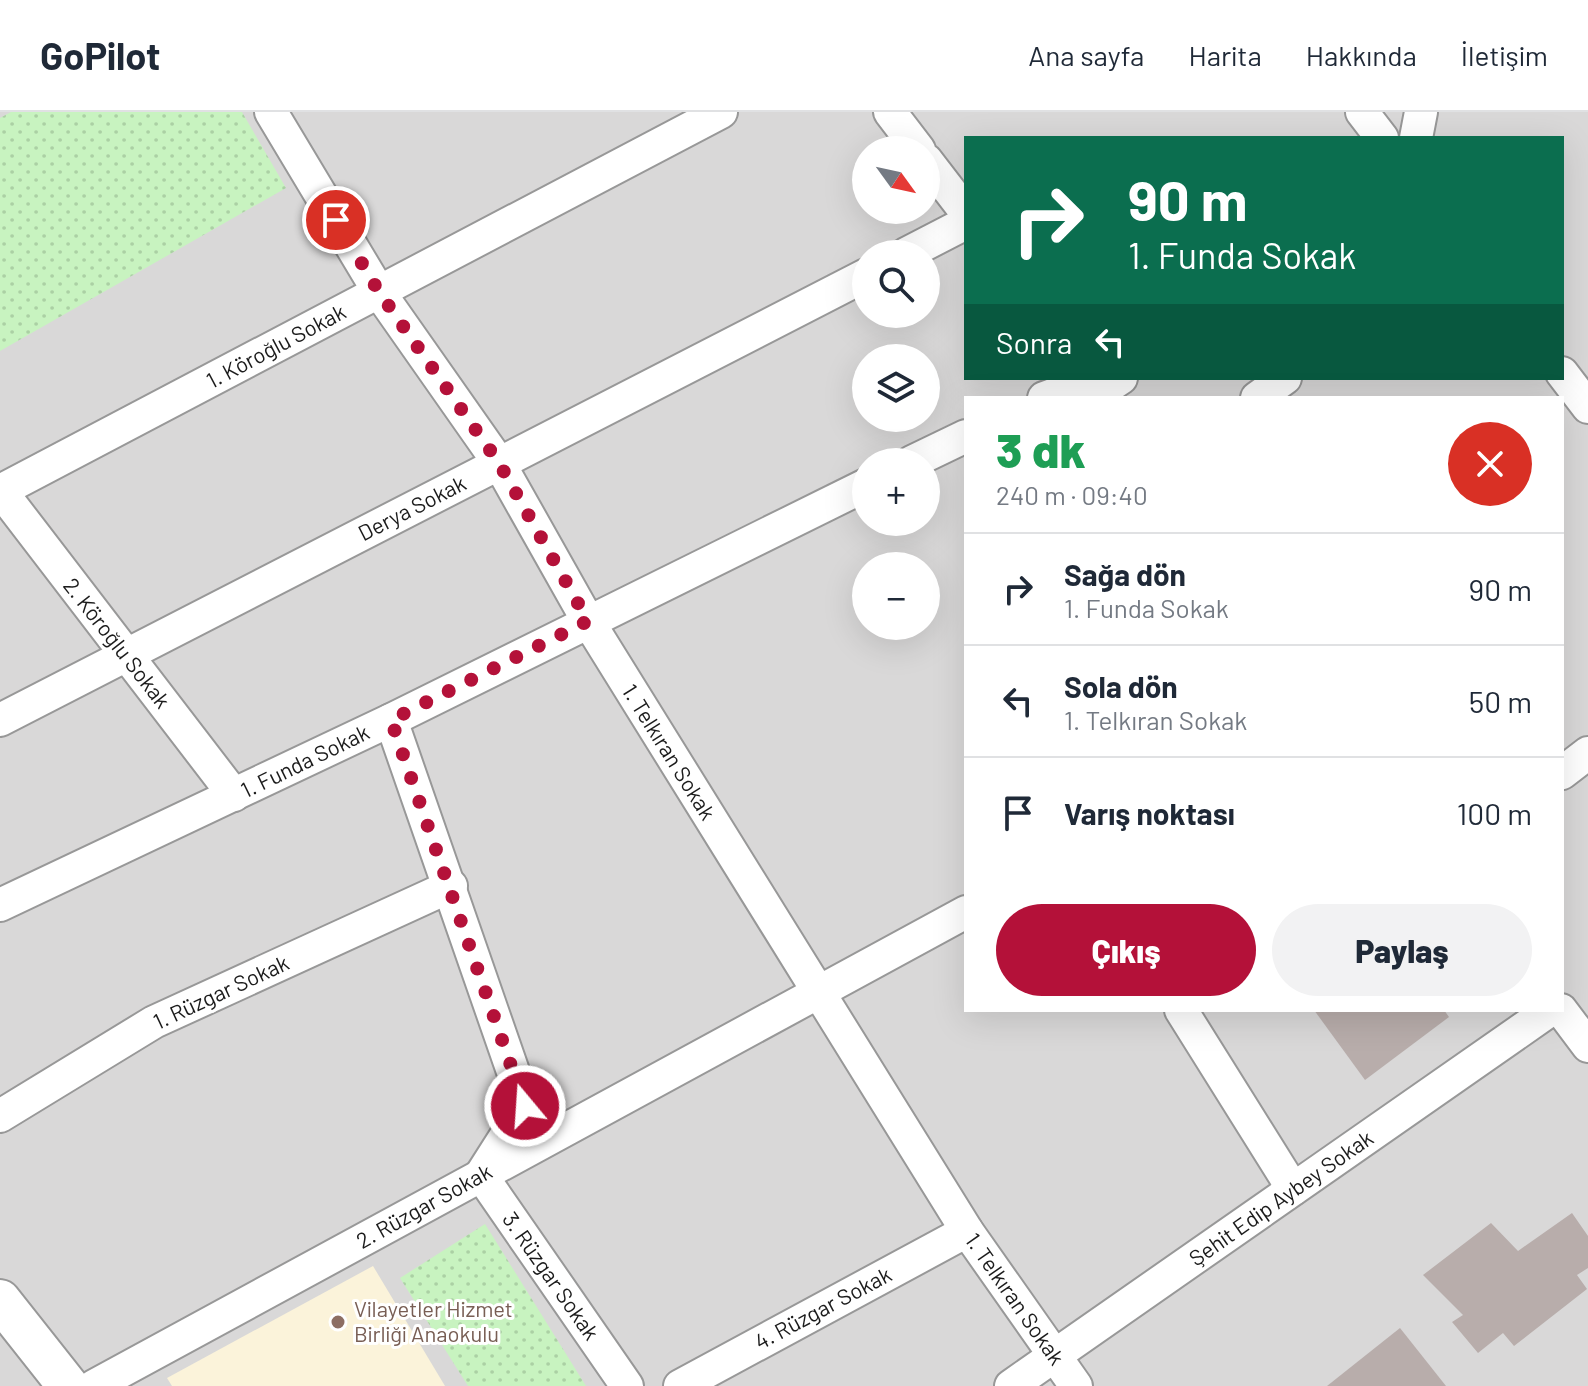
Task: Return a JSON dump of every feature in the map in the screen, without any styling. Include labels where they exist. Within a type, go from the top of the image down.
[{"type":"street","name":"1. Köroğlu Sokak","points":[[0,491],[721,112]]},
{"type":"street","points":[[890,112],[908,136]]},
{"type":"street","points":[[1362,112],[1380,136]]},
{"type":"street","points":[[1416,136],[1421,112]]},
{"type":"street","name":"1. Telkıran Sokak","points":[[282,116],[379,292],[499,463],[588,621],[817,993],[967,1231],[1076,1386]]},
{"type":"street","points":[[940,178],[964,209]]},
{"type":"street","points":[[933,240],[964,224]]},
{"type":"street","name":"Derya Sokak","points":[[0,720],[852,282]]},
{"type":"street","points":[[1564,376],[1588,407]]},
{"type":"street","points":[[1260,396],[1282,380]]},
{"type":"street","points":[[1048,396],[1060,390],[1105,386]]},
{"type":"street","points":[[940,449],[964,437]]},
{"type":"street","name":"2. Köroğlu Sokak","points":[[0,491],[234,795]]},
{"type":"street","name":"1. Funda Sokak","points":[[0,905],[391,720],[852,492]]},
{"type":"street","points":[[391,720],[525,1106],[481,1175]]},
{"type":"street","points":[[1564,771],[1588,753]]},
{"type":"street","name":"1. Rüzgar Sokak","points":[[0,1116],[154,1022],[451,886]]},
{"type":"street","name":"2. Rüzgar Sokak","points":[[94,1386],[964,913]]},
{"type":"street","points":[[1182,1012],[1293,1189]]},
{"type":"street","name":"Şehit Edip Aybey Sokak","points":[[1011,1386],[1547,1012]]},
{"type":"street","points":[[1562,1012],[1588,1046]]},
{"type":"street","name":"3. Rüzgar Sokak","points":[[481,1175],[627,1386]]},
{"type":"street","name":"4. Rüzgar Sokak","points":[[680,1386],[967,1231]]},
{"type":"street","points":[[0,1300],[68,1386]]},
{"type":"shaded area","points":[[0,112],[1588,112],[1588,1386],[0,1386]]},
{"type":"shaded area","name":"Vilayetler Hizmet Birliği Anaokulu","points":[[373,1266],[445,1386],[172,1386],[167,1378]]},
{"type":"green space","points":[[11,112],[242,112],[286,188],[0,351],[0,118]]},
{"type":"green space","points":[[485,1224],[586,1386],[468,1386],[400,1278]]},
{"type":"building","points":[[1315,1012],[1445,1012],[1449,1017],[1365,1080]]},
{"type":"building","points":[[1572,1213],[1588,1236],[1588,1268],[1577,1275],[1587,1289],[1514,1346],[1503,1333],[1478,1353],[1452,1322],[1463,1315],[1423,1275],[1491,1223],[1518,1251]]},
{"type":"building","points":[[1400,1328],[1446,1386],[1327,1386]]},
{"type":"place","name":"Vilayetler Hizmet Birliği Anaokulu","points":[[338,1322]]},
{"type":"route","points":[[336,220],[379,292],[499,463],[588,621],[391,720],[525,1106]]}]
